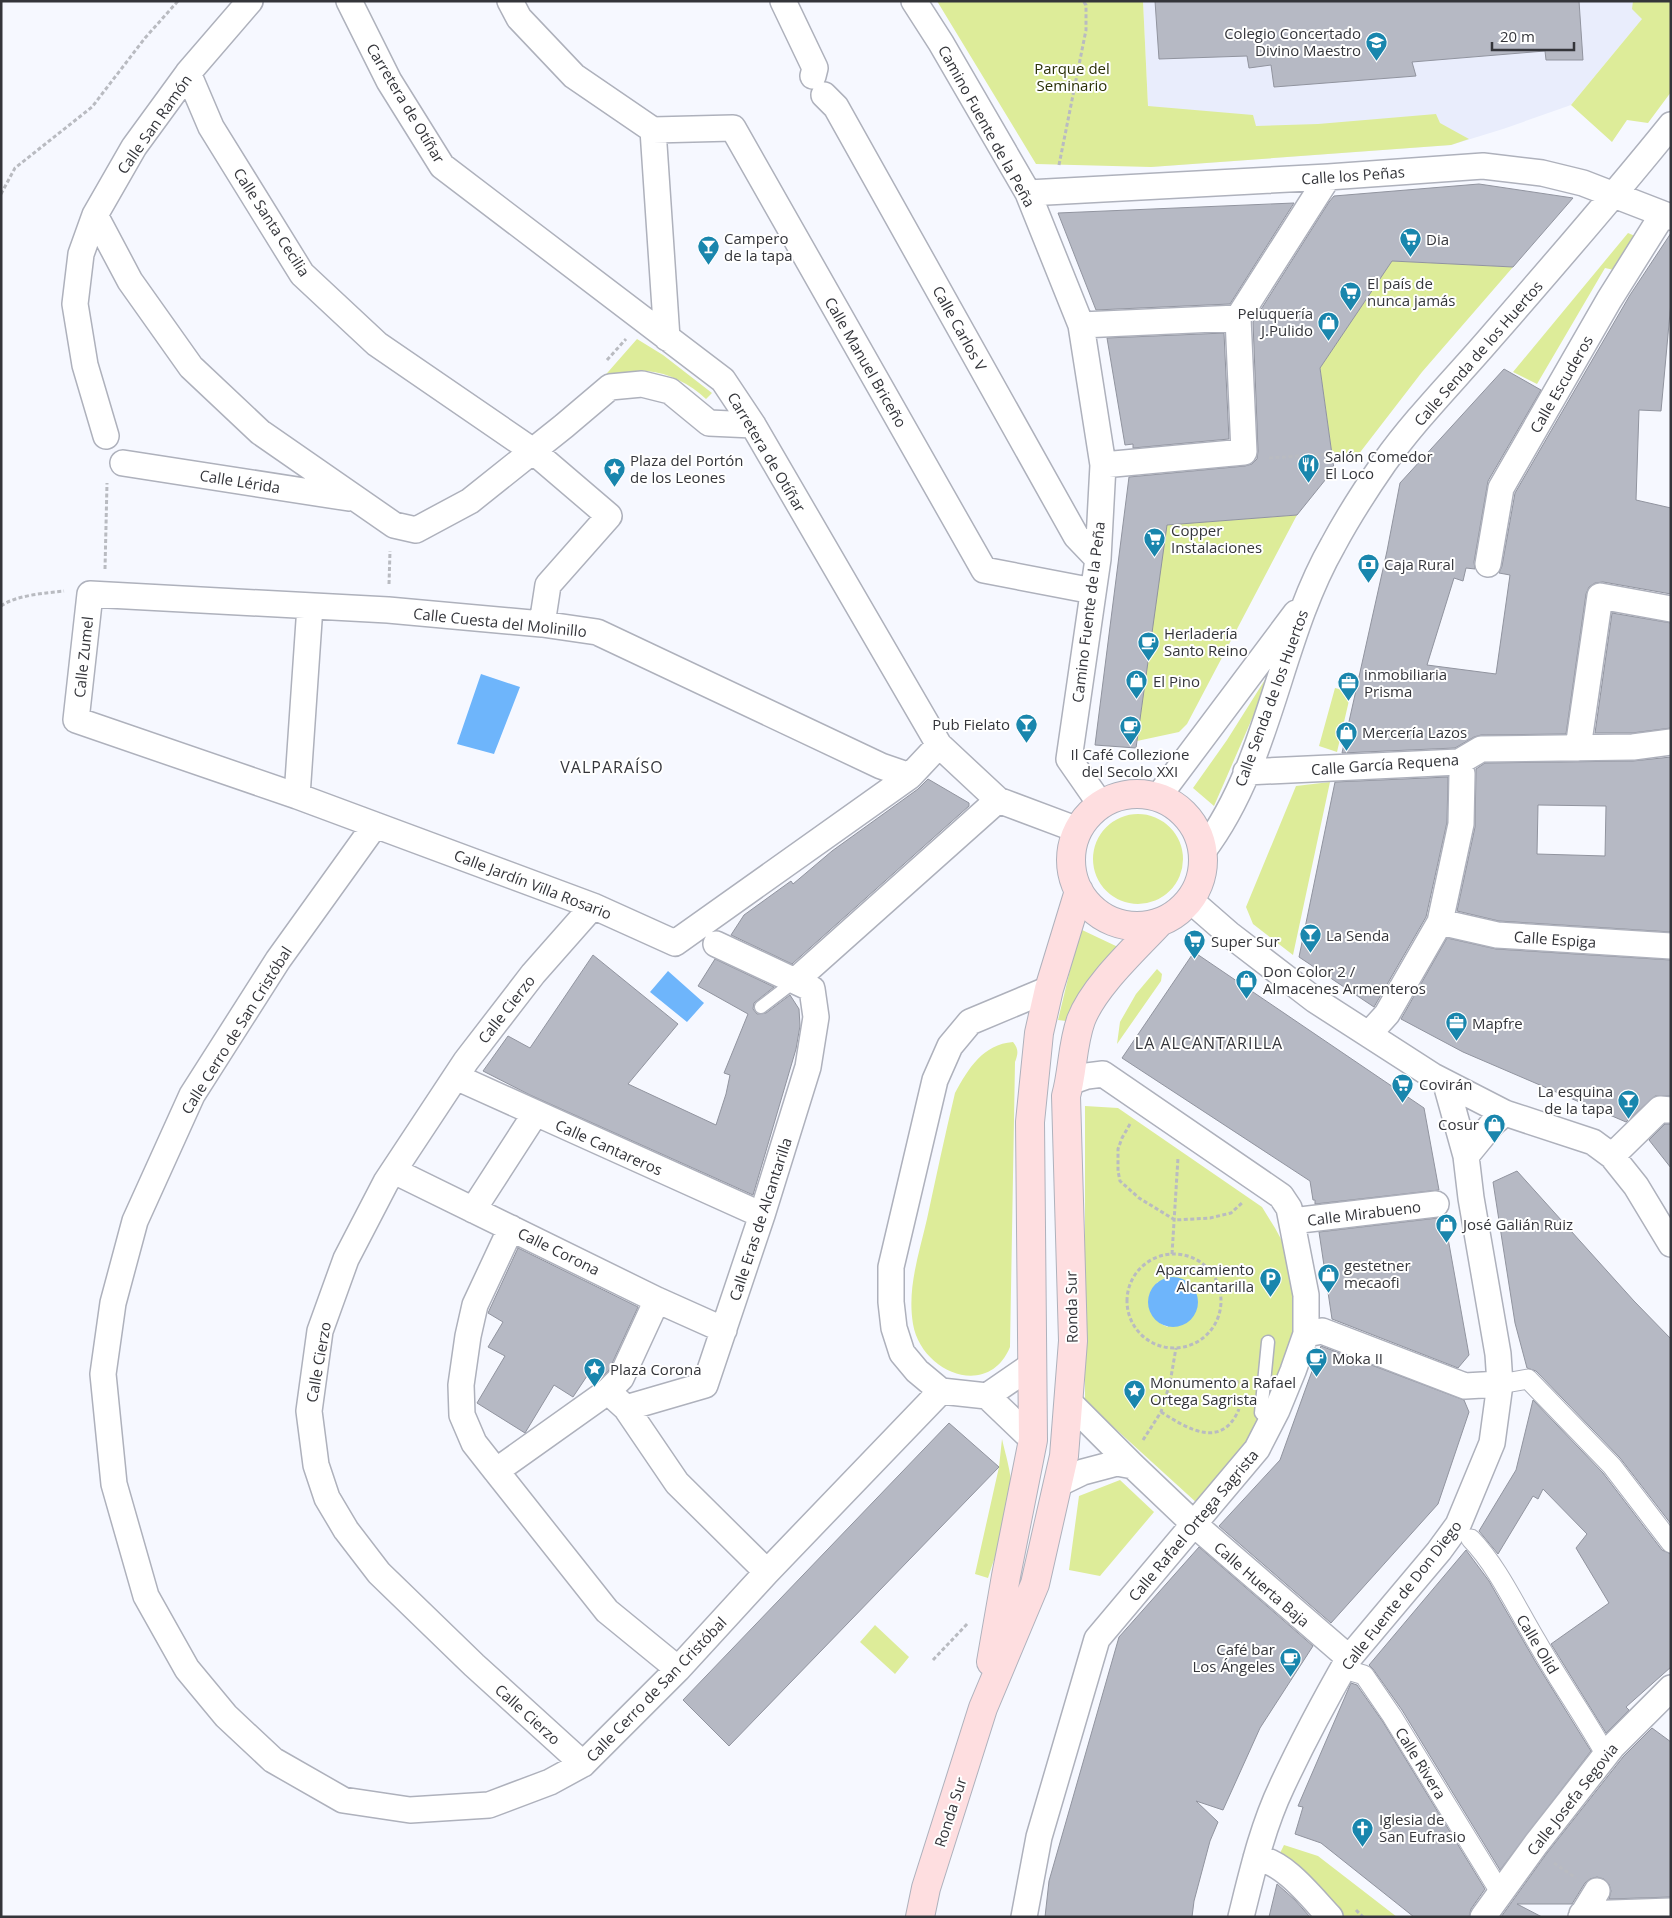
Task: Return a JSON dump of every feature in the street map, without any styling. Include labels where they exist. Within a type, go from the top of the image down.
[{"type":"main road","points":[[1129,794],[1144,794],[1158,797],[1172,802],[1184,812],[1196,830],[1203,851],[1203,868],[1198,885],[1190,900],[1176,913],[1160,922],[1145,926],[1114,922],[1100,915],[1088,904],[1079,891],[1071,861],[1073,845],[1078,830],[1088,816],[1101,805],[1114,798],[1129,794]]},
{"type":"main road","name":"Ronda Sur","points":[[983,1708],[1006,1576],[1033,1440],[1030,1122],[1039,1033],[1049,989],[1079,891]]},
{"type":"main road","name":"Ronda Sur","points":[[920,1917],[926,1888],[983,1708],[1035,1584],[1064,1456],[1073,1341],[1066,1096],[1081,1019],[1100,988],[1160,922]]},
{"type":"street","name":"Calle San Ramón","points":[[106,436],[85,365],[75,304],[81,254],[95,215],[134,147],[188,73],[250,1]]},
{"type":"street","name":"Carretera de Otíñar","points":[[349,1],[389,80],[442,166],[722,380],[753,425],[939,745],[998,800],[1078,830]]},
{"type":"street","points":[[510,1],[519,18],[574,76],[653,130],[667,338]]},
{"type":"street","name":"Calle Carlos V","points":[[783,1],[815,68],[818,86],[836,107],[1076,536],[1098,559]]},
{"type":"street","name":"Camino Fuente de la Peña","points":[[914,1],[1028,193],[1081,325],[1103,466],[1098,559],[1069,759],[1101,805]]},
{"type":"street","name":"Calle Santa Cecilia","points":[[188,73],[211,127],[302,274],[377,344],[533,451]]},
{"type":"street","name":"Calle Senda de los Huertos","points":[[1203,851],[1219,830],[1246,772],[1273,702],[1308,597],[1332,545],[1385,462],[1614,196],[1671,125]]},
{"type":"street","name":"Calle Manuel Briceño","points":[[653,130],[733,128],[984,570],[1093,591]]},
{"type":"street","name":"Calle los Peñas","points":[[1028,193],[1328,177],[1482,166],[1542,173],[1582,183],[1667,216]]},
{"type":"street","points":[[1103,466],[1244,452],[1238,318],[1328,177]]},
{"type":"street","points":[[95,215],[130,281],[191,367],[260,432],[394,525],[416,530],[470,501],[610,387],[642,384],[670,391],[709,423],[753,425]]},
{"type":"street","name":"Calle Escuderos","points":[[1488,564],[1500,488],[1609,300],[1667,216]]},
{"type":"street","points":[[1081,325],[1238,318]]},
{"type":"street","points":[[533,451],[609,516],[548,585],[542,624]]},
{"type":"street","name":"Calle Lérida","points":[[115,469],[356,499]]},
{"type":"street","name":"Calle Cuesta del Molinillo","points":[[90,594],[388,610],[542,624],[597,632],[881,766],[910,776]]},
{"type":"street","name":"Calle Zumel","points":[[76,720],[90,594]]},
{"type":"street","points":[[1578,748],[1600,596],[1671,608]]},
{"type":"street","name":"Calle Senda de los Huertos","points":[[1158,797],[1308,597]]},
{"type":"street","points":[[298,796],[310,606]]},
{"type":"street","name":"Calle Jardín Villa Rosario","points":[[76,720],[298,796],[593,906],[675,943],[910,776],[939,745]]},
{"type":"street","name":"Calle García Requena","points":[[1246,772],[1459,762],[1481,749],[1633,747],[1671,742]]},
{"type":"street","points":[[1369,1034],[1387,1014],[1440,922],[1461,824],[1462,774],[1459,762]]},
{"type":"street","points":[[795,980],[998,800]]},
{"type":"street","name":"Calle Cerro de San Cristóbal","points":[[375,825],[278,960],[192,1095],[134,1221],[113,1303],[103,1374],[114,1484],[146,1596],[188,1669],[226,1716],[272,1760],[343,1800],[410,1810],[489,1805],[550,1782],[583,1764],[678,1669],[767,1572],[941,1390]]},
{"type":"street","points":[[1190,900],[1229,934],[1294,984],[1446,1084],[1505,1113],[1593,1142],[1612,1156],[1636,1186],[1671,1244]]},
{"type":"street","name":"Calle Cierzo","points":[[583,1764],[474,1665],[379,1572],[346,1530],[327,1498],[316,1465],[309,1411],[320,1331],[346,1259],[394,1171],[466,1061],[533,974],[593,906]]},
{"type":"street","name":"Calle Espiga","points":[[1440,922],[1497,935],[1671,946]]},
{"type":"street","name":"Calle Eras de Alcantarilla","points":[[626,1408],[705,1385],[762,1214],[808,1066],[816,1017],[812,989],[716,944]]},
{"type":"street","points":[[1033,1440],[987,1396],[941,1390],[917,1371],[902,1353],[894,1328],[891,1302],[891,1267],[935,1080],[950,1046],[970,1022],[1049,989]]},
{"type":"street","name":"Calle Rafael Ortega Sagrista","points":[[1024,1917],[1039,1837],[1097,1639],[1195,1525],[1257,1449],[1290,1379],[1306,1334],[1306,1295],[1289,1208],[1281,1196],[1103,1074],[1087,1076],[1070,1082]]},
{"type":"street","name":"Calle Cantareros","points":[[456,1077],[762,1214]]},
{"type":"street","name":"Calle Fuente de Don Diego","points":[[1240,1917],[1256,1858],[1281,1787],[1351,1665],[1458,1525],[1492,1443],[1500,1384],[1498,1354],[1470,1198],[1466,1156],[1446,1084]]},
{"type":"street","points":[[1612,1156],[1660,1109],[1671,1110]]},
{"type":"street","points":[[1466,1156],[1493,1123],[1505,1113]]},
{"type":"street","points":[[473,1210],[535,1114]]},
{"type":"street","name":"Calle Corona","points":[[394,1171],[657,1300],[724,1330]]},
{"type":"street","name":"Calle Mirabueno","points":[[1292,1221],[1436,1204]]},
{"type":"street","points":[[511,1228],[476,1305],[468,1336],[461,1385],[462,1415],[474,1443],[607,1610],[678,1669]]},
{"type":"street","points":[[496,1472],[607,1392],[622,1378],[657,1300]]},
{"type":"street","points":[[1306,1334],[1322,1331],[1465,1386],[1500,1384],[1528,1379],[1612,1466],[1671,1543]]},
{"type":"street","points":[[987,1396],[1032,1365]]},
{"type":"street","points":[[607,1392],[626,1408],[676,1483],[767,1572]]},
{"type":"street","name":"Calle Huerta Baja","points":[[1069,1402],[1137,1455],[1195,1525],[1351,1665]]},
{"type":"street","points":[[1058,1484],[1083,1472],[1117,1463],[1137,1455]]},
{"type":"street","name":"Calle Olid","points":[[1471,1539],[1496,1573],[1551,1668],[1587,1721],[1603,1750]]},
{"type":"street","name":"Calle Rivera","points":[[1351,1665],[1364,1675],[1392,1716],[1497,1886]]},
{"type":"street","name":"Calle Josefa Segovia","points":[[1483,1917],[1531,1851],[1612,1747],[1671,1688]]},
{"type":"street","points":[[1256,1858],[1274,1864],[1294,1878],[1330,1917]]},
{"type":"street","points":[[1582,1915],[1596,1892]]},
{"type":"street","points":[[1582,1915],[1671,1912]]},
{"type":"lane","points":[[761,1007],[795,980]]},
{"type":"lane","points":[[1268,1342],[1261,1413],[1271,1422]]},
{"type":"path","points":[[1,194],[15,168],[92,108],[145,38],[178,1]]},
{"type":"path","points":[[1057,173],[1086,30],[1086,5],[1083,1]]},
{"type":"path","points":[[1266,458],[1332,454],[1359,458]]},
{"type":"path","points":[[105,572],[115,469]]},
{"type":"path","points":[[388,610],[390,548]]},
{"type":"path","points":[[1,606],[34,595],[56,592],[90,594]]},
{"type":"path","points":[[1134,1118],[1118,1149],[1117,1165],[1120,1180],[1139,1198],[1175,1220],[1210,1218],[1231,1214],[1244,1201]]},
{"type":"path","points":[[1172,1254],[1178,1152]]},
{"type":"path","points":[[1172,1254],[1186,1255],[1200,1261],[1211,1271],[1218,1284],[1221,1298],[1220,1313],[1214,1327],[1204,1338],[1190,1345],[1176,1348],[1160,1346],[1145,1338],[1134,1327],[1128,1312],[1127,1295],[1132,1279],[1142,1266],[1156,1257],[1172,1254]]},
{"type":"path","points":[[1137,1455],[1161,1412],[1170,1383],[1176,1348]]},
{"type":"path","points":[[1170,1383],[1223,1386],[1249,1380],[1246,1388]]},
{"type":"path","points":[[1161,1412],[1186,1428],[1217,1432],[1222,1431],[1232,1422],[1241,1404]]},
{"type":"path","points":[[933,1660],[971,1620]]},
{"type":"path","points":[[1552,1862],[1596,1892]]},
{"type":"shaded area","name":"Colegio Concertado Divino Maestro","points":[[1143,1],[1657,1],[1571,105],[1503,129],[1451,145],[1151,167]]},
{"type":"green space","name":"Parque del Seminario","points":[[937,1],[1143,1],[1148,106],[1253,115],[1256,126],[1318,124],[1436,114],[1440,123],[1469,139],[1451,145],[1151,167],[1036,164]]},
{"type":"green space","points":[[1633,1],[1671,1],[1671,92],[1648,123],[1627,120],[1612,142],[1571,105],[1642,19],[1632,9]]},
{"type":"green space","points":[[1628,233],[1635,236],[1614,270],[1605,268],[1537,384],[1513,372]]},
{"type":"green space","points":[[1392,261],[1513,267],[1422,372],[1358,455],[1332,454],[1320,368]]},
{"type":"green space","points":[[637,339],[663,355],[712,393],[706,399],[679,380],[647,371],[630,372],[601,380]]},
{"type":"green space","points":[[1297,515],[1187,724],[1179,732],[1137,741],[1166,525]]},
{"type":"green space","points":[[1278,659],[1214,806],[1193,788],[1227,740]]},
{"type":"green space","points":[[1335,688],[1351,692],[1337,752],[1319,746]]},
{"type":"green space","points":[[1330,782],[1293,955],[1253,924],[1246,907],[1296,786]]},
{"type":"green space","points":[[1138,814],[1155,818],[1170,827],[1179,842],[1183,859],[1179,876],[1170,891],[1155,900],[1138,904],[1121,900],[1106,891],[1097,876],[1093,859],[1097,842],[1106,827],[1121,818]]},
{"type":"green space","points":[[1080,929],[1118,947],[1088,981],[1066,1021],[1058,1020]]},
{"type":"green space","points":[[1157,969],[1162,974],[1161,981],[1117,1044],[1120,1022],[1136,994]]},
{"type":"green space","points":[[1013,1042],[1016,1047],[1017,1056],[1015,1062],[1010,1347],[1000,1363],[987,1373],[972,1376],[956,1373],[941,1366],[928,1355],[919,1341],[913,1324],[913,1284],[917,1258],[955,1093],[965,1075],[978,1059],[993,1047]]},
{"type":"green space","points":[[1085,1106],[1118,1108],[1262,1207],[1287,1250],[1297,1301],[1293,1339],[1254,1436],[1198,1504],[1085,1401]],"holes":[[[1158,1282],[1168,1327],[1156,1319],[1150,1308],[1151,1294]]]},
{"type":"green space","points":[[1002,1439],[1010,1474],[1010,1506],[988,1578],[975,1574],[999,1467]]},
{"type":"green space","points":[[1120,1480],[1154,1512],[1100,1576],[1069,1570],[1079,1496]]},
{"type":"green space","points":[[875,1625],[909,1657],[895,1674],[860,1642]]},
{"type":"green space","points":[[1284,1845],[1318,1856],[1397,1917],[1336,1917],[1277,1859]]},
{"type":"water","points":[[481,674],[520,687],[494,754],[457,744]]},
{"type":"water","points":[[668,971],[704,1003],[687,1022],[650,992]]},
{"type":"water","points":[[1173,1277],[1191,1284],[1198,1302],[1191,1320],[1173,1327],[1155,1320],[1148,1302],[1155,1284]]},
{"type":"building","points":[[1155,1],[1579,1],[1583,60],[1546,60],[1545,51],[1412,62],[1416,76],[1274,87],[1271,65],[1249,68],[1247,56],[1159,59]]},
{"type":"building","points":[[1479,184],[1573,198],[1513,267],[1392,261],[1320,368],[1334,469],[1297,515],[1167,525],[1136,748],[1095,745],[1129,477],[1245,466],[1252,464],[1257,459],[1253,322],[1334,196]]},
{"type":"building","points":[[1294,203],[1230,304],[1096,310],[1058,213]]},
{"type":"building","points":[[1671,233],[1671,302],[1661,411],[1639,410],[1636,500],[1671,508],[1671,594],[1603,582],[1595,583],[1589,587],[1586,594],[1566,734],[1481,735],[1455,748],[1342,753],[1387,551],[1400,483],[1504,369],[1541,390],[1488,481],[1474,562],[1475,569],[1466,568],[1463,581],[1454,578],[1427,665],[1496,674],[1510,575],[1499,573],[1502,566],[1515,493],[1630,295]]},
{"type":"building","points":[[1224,333],[1229,439],[1133,448],[1133,444],[1125,445],[1107,338]]},
{"type":"building","points":[[1612,613],[1671,623],[1671,728],[1632,733],[1595,733]]},
{"type":"building","points":[[1671,757],[1671,932],[1499,921],[1457,911],[1475,827],[1476,769],[1485,763],[1633,761]],"holes":[[[1538,805],[1606,806],[1605,856],[1537,854]]]},
{"type":"building","points":[[1448,777],[1447,822],[1426,917],[1374,1007],[1299,957],[1335,782]]},
{"type":"building","points":[[928,779],[969,803],[969,806],[792,964],[731,935],[744,915],[791,881],[793,884],[832,851],[918,789]]},
{"type":"building","points":[[1447,938],[1496,949],[1671,960],[1671,1096],[1655,1096],[1626,1122],[1463,1052],[1401,1019]]},
{"type":"building","points":[[1194,952],[1424,1108],[1439,1190],[1315,1204],[1310,1181],[1122,1058]]},
{"type":"building","points":[[593,955],[678,1024],[628,1084],[716,1125],[730,1075],[724,1073],[748,1014],[698,986],[715,959],[774,987],[754,1003],[753,1009],[757,1014],[766,1013],[790,995],[799,1009],[800,1026],[796,1049],[753,1195],[530,1095],[483,1071],[508,1036],[530,1048]]},
{"type":"building","points":[[1665,1124],[1671,1124],[1671,1168],[1649,1140]]},
{"type":"building","points":[[1517,1171],[1634,1301],[1671,1339],[1671,1524],[1620,1458],[1536,1371],[1527,1368],[1515,1323],[1493,1182]]},
{"type":"building","points":[[1444,1216],[1469,1355],[1458,1368],[1332,1319],[1319,1232]]},
{"type":"building","points":[[518,1248],[638,1307],[609,1370],[603,1376],[591,1370],[573,1397],[554,1385],[525,1433],[477,1403],[505,1356],[488,1347],[503,1322],[488,1313]]},
{"type":"building","points":[[1321,1346],[1464,1400],[1469,1412],[1438,1504],[1331,1623],[1219,1526],[1280,1460]]},
{"type":"building","points":[[1533,1400],[1603,1473],[1662,1550],[1671,1554],[1671,1667],[1626,1707],[1629,1710],[1606,1733],[1551,1644],[1609,1603],[1576,1548],[1587,1534],[1543,1489],[1538,1499],[1533,1496],[1498,1554],[1479,1531],[1516,1470]]},
{"type":"building","points":[[949,1423],[999,1467],[729,1746],[683,1700]]},
{"type":"building","points":[[1199,1547],[1313,1646],[1260,1728],[1223,1810],[1196,1801],[1218,1822],[1210,1841],[1194,1901],[1192,1917],[1045,1917],[1049,1881],[1119,1637]]},
{"type":"building","points":[[1466,1550],[1489,1581],[1535,1661],[1591,1751],[1500,1870],[1402,1710],[1369,1665]]},
{"type":"building","points":[[1351,1683],[1357,1685],[1383,1722],[1485,1889],[1471,1909],[1469,1917],[1414,1917],[1321,1843],[1295,1834],[1303,1807],[1298,1806]]},
{"type":"building","points":[[1652,1728],[1671,1742],[1671,1897],[1609,1899],[1611,1891],[1609,1884],[1604,1879],[1597,1877],[1585,1883],[1572,1904],[1517,1904],[1542,1917],[1501,1917],[1547,1853],[1623,1757]]},
{"type":"building","points":[[1277,1884],[1295,1900],[1310,1917],[1269,1917]]},
{"type":"place","name":"Colegio Concertado Divino Maestro","points":[[1377,61]]},
{"type":"place","name":"Dia","points":[[1410,258]]},
{"type":"place","name":"Campero de la tapa","points":[[708,266]]},
{"type":"place","name":"El país de nunca jamás","points":[[1351,311]]},
{"type":"place","name":"Peluquería J.Pulido","points":[[1329,341]]},
{"type":"place","name":"Salón Comedor El Loco","points":[[1309,484]]},
{"type":"place","name":"Plaza del Portón de los Leones","points":[[614,488]]},
{"type":"place","name":"Copper Instalaciones","points":[[1155,558]]},
{"type":"place","name":"Caja Rural","points":[[1368,583]]},
{"type":"place","name":"Herladería Santo Reino","points":[[1148,661]]},
{"type":"place","name":"El Pino","points":[[1137,700]]},
{"type":"place","name":"inmobiliaria Prisma","points":[[1348,702]]},
{"type":"place","name":"Pub Fielato","points":[[1026,743]]},
{"type":"place","name":"Il Café Collezione del Secolo XXI","points":[[1130,745]]},
{"type":"place","name":"Mercería Lazos","points":[[1346,751]]},
{"type":"place","name":"La Senda","points":[[1310,954]]},
{"type":"place","name":"Super Sur","points":[[1195,960]]},
{"type":"place","name":"Don Color 2 / Almacenes Armenteros","points":[[1247,999]]},
{"type":"place","name":"Mapfre","points":[[1456,1042]]},
{"type":"place","name":"Covirán","points":[[1403,1103]]},
{"type":"place","name":"La esquina de la tapa","points":[[1629,1119]]},
{"type":"place","name":"Cosur","points":[[1495,1143]]},
{"type":"place","name":"José Galián Ruiz","points":[[1447,1243]]},
{"type":"place","name":"gestetner mecaofi","points":[[1328,1293]]},
{"type":"place","name":"Aparcamiento Alcantarilla","points":[[1270,1297]]},
{"type":"place","name":"Moka II","points":[[1316,1377]]},
{"type":"place","name":"Plaza Corona","points":[[594,1388]]},
{"type":"place","name":"Monumento a Rafael Ortega Sagrista","points":[[1134,1410]]},
{"type":"place","name":"Café bar Los Ángeles","points":[[1291,1677]]},
{"type":"place","name":"Iglesia de San Eufrasio","points":[[1363,1847]]},
{"type":"district","name":"VALPARAÍSO","points":[[612,767]]},
{"type":"district","name":"LA ALCANTARILLA","points":[[1209,1043]]}]
